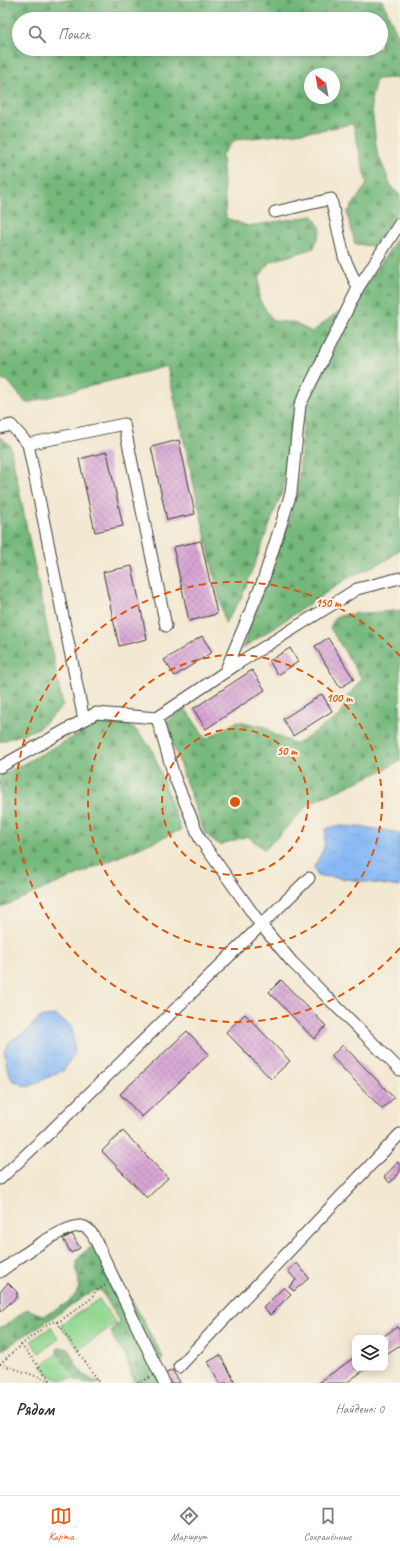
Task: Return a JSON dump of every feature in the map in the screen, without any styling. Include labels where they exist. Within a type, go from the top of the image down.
[{"type":"lane","points":[[275,212],[330,199],[344,257],[358,288]]},
{"type":"lane","points":[[225,672],[263,581],[291,492],[300,405],[358,288],[400,223]]},
{"type":"lane","points":[[28,444],[124,424],[166,626]]},
{"type":"lane","points":[[0,428],[11,426],[28,444],[84,720]]},
{"type":"lane","points":[[0,767],[96,713],[156,718],[356,588],[400,578]]},
{"type":"lane","points":[[156,718],[174,776],[200,839],[261,925],[292,962],[400,1070]]},
{"type":"lane","points":[[0,1179],[48,1134],[309,878]]},
{"type":"lane","points":[[179,1367],[400,1134]]},
{"type":"lane","points":[[0,1272],[38,1244],[71,1228],[80,1226],[88,1228],[93,1235],[114,1278],[161,1378]]},
{"type":"path","points":[[57,1383],[0,1364],[21,1345],[51,1322],[60,1321],[92,1298],[95,1292],[114,1278]]},
{"type":"path","points":[[57,1322],[100,1383]]},
{"type":"path","points":[[21,1345],[51,1381]]},
{"type":"path","points":[[138,1383],[161,1378]]},
{"type":"green space","points":[[0,0],[382,0],[387,12],[12,12],[12,56],[388,56],[388,13],[400,40],[400,78],[376,79],[371,101],[377,152],[392,188],[400,195],[400,209],[373,246],[355,244],[347,213],[367,184],[353,124],[321,130],[235,140],[222,154],[226,218],[248,226],[313,216],[321,229],[314,248],[270,262],[259,277],[259,299],[273,321],[292,322],[312,332],[339,311],[295,405],[283,490],[242,597],[225,623],[167,366],[26,403],[7,380],[0,381]]},
{"type":"green space","points":[[400,234],[400,549],[389,559],[348,578],[242,649],[297,495],[305,409],[361,293]]},
{"type":"green space","points":[[0,437],[10,445],[63,706],[39,728],[0,742]]},
{"type":"green space","points":[[400,610],[400,760],[386,769],[310,803],[265,850],[247,836],[220,845],[204,833],[165,723],[185,708],[206,739],[238,721],[266,727],[275,735],[296,744],[341,715],[346,698],[362,679],[330,628],[335,617],[351,614]]},
{"type":"green space","points":[[119,721],[136,730],[152,749],[181,830],[0,908],[0,776],[96,725]]},
{"type":"green space","points":[[99,1240],[163,1357],[158,1369],[165,1383],[135,1383],[125,1356],[111,1331],[119,1321],[101,1290],[93,1291],[4,1349],[0,1349],[0,1327],[6,1325],[27,1309],[44,1316],[66,1303],[75,1295],[79,1284],[76,1267],[77,1262],[81,1255]]},
{"type":"green space","points":[[99,1299],[116,1323],[79,1350],[61,1325]]},
{"type":"green space","points":[[51,1327],[59,1339],[39,1353],[31,1341]]},
{"type":"green space","points":[[59,1347],[69,1349],[74,1361],[84,1375],[101,1383],[89,1383],[73,1378],[64,1370],[64,1358],[56,1352]]},
{"type":"green space","points":[[57,1354],[76,1377],[65,1380],[57,1379],[41,1366]]},
{"type":"water","points":[[336,826],[364,827],[400,833],[400,887],[334,877],[317,876],[314,867],[324,848],[326,829]]},
{"type":"water","points":[[55,1015],[72,1027],[75,1053],[64,1070],[28,1087],[12,1080],[7,1067],[4,1051],[9,1042],[26,1032],[39,1018]]},
{"type":"building","points":[[179,440],[195,514],[167,520],[151,447]]},
{"type":"building","points":[[107,452],[123,526],[95,532],[79,459]]},
{"type":"building","points":[[201,541],[217,614],[189,621],[173,547]]},
{"type":"building","points":[[132,566],[147,639],[119,646],[103,572]]},
{"type":"building","points":[[202,636],[212,652],[175,676],[164,660]]},
{"type":"building","points":[[328,638],[354,679],[340,688],[315,646]]},
{"type":"building","points":[[290,648],[298,662],[278,675],[269,661]]},
{"type":"building","points":[[252,670],[265,690],[206,729],[193,709]]},
{"type":"building","points":[[322,694],[332,711],[293,736],[283,719]]},
{"type":"building","points":[[281,980],[326,1026],[314,1039],[269,992]]},
{"type":"building","points":[[245,1014],[290,1061],[271,1079],[226,1032]]},
{"type":"building","points":[[187,1031],[209,1054],[142,1117],[120,1094]]},
{"type":"building","points":[[343,1045],[394,1098],[382,1109],[331,1056]]},
{"type":"building","points":[[123,1131],[168,1178],[147,1198],[102,1151]]},
{"type":"building","points":[[398,1162],[400,1165],[400,1172],[390,1183],[384,1177]]},
{"type":"building","points":[[72,1234],[80,1248],[71,1253],[63,1239]]},
{"type":"building","points":[[297,1263],[309,1278],[294,1291],[289,1287],[296,1280],[288,1271]]},
{"type":"building","points":[[8,1283],[18,1293],[16,1294],[18,1296],[0,1312],[0,1292]]},
{"type":"building","points":[[284,1287],[291,1294],[270,1315],[263,1308]]},
{"type":"building","points":[[397,1327],[400,1331],[400,1345],[388,1353],[388,1335],[385,1335]]},
{"type":"building","points":[[220,1355],[235,1382],[234,1383],[220,1383],[208,1362]]},
{"type":"building","points":[[352,1359],[352,1371],[363,1371],[346,1383],[318,1383]]},
{"type":"building","points":[[172,1370],[180,1382],[169,1383],[164,1375]]}]
